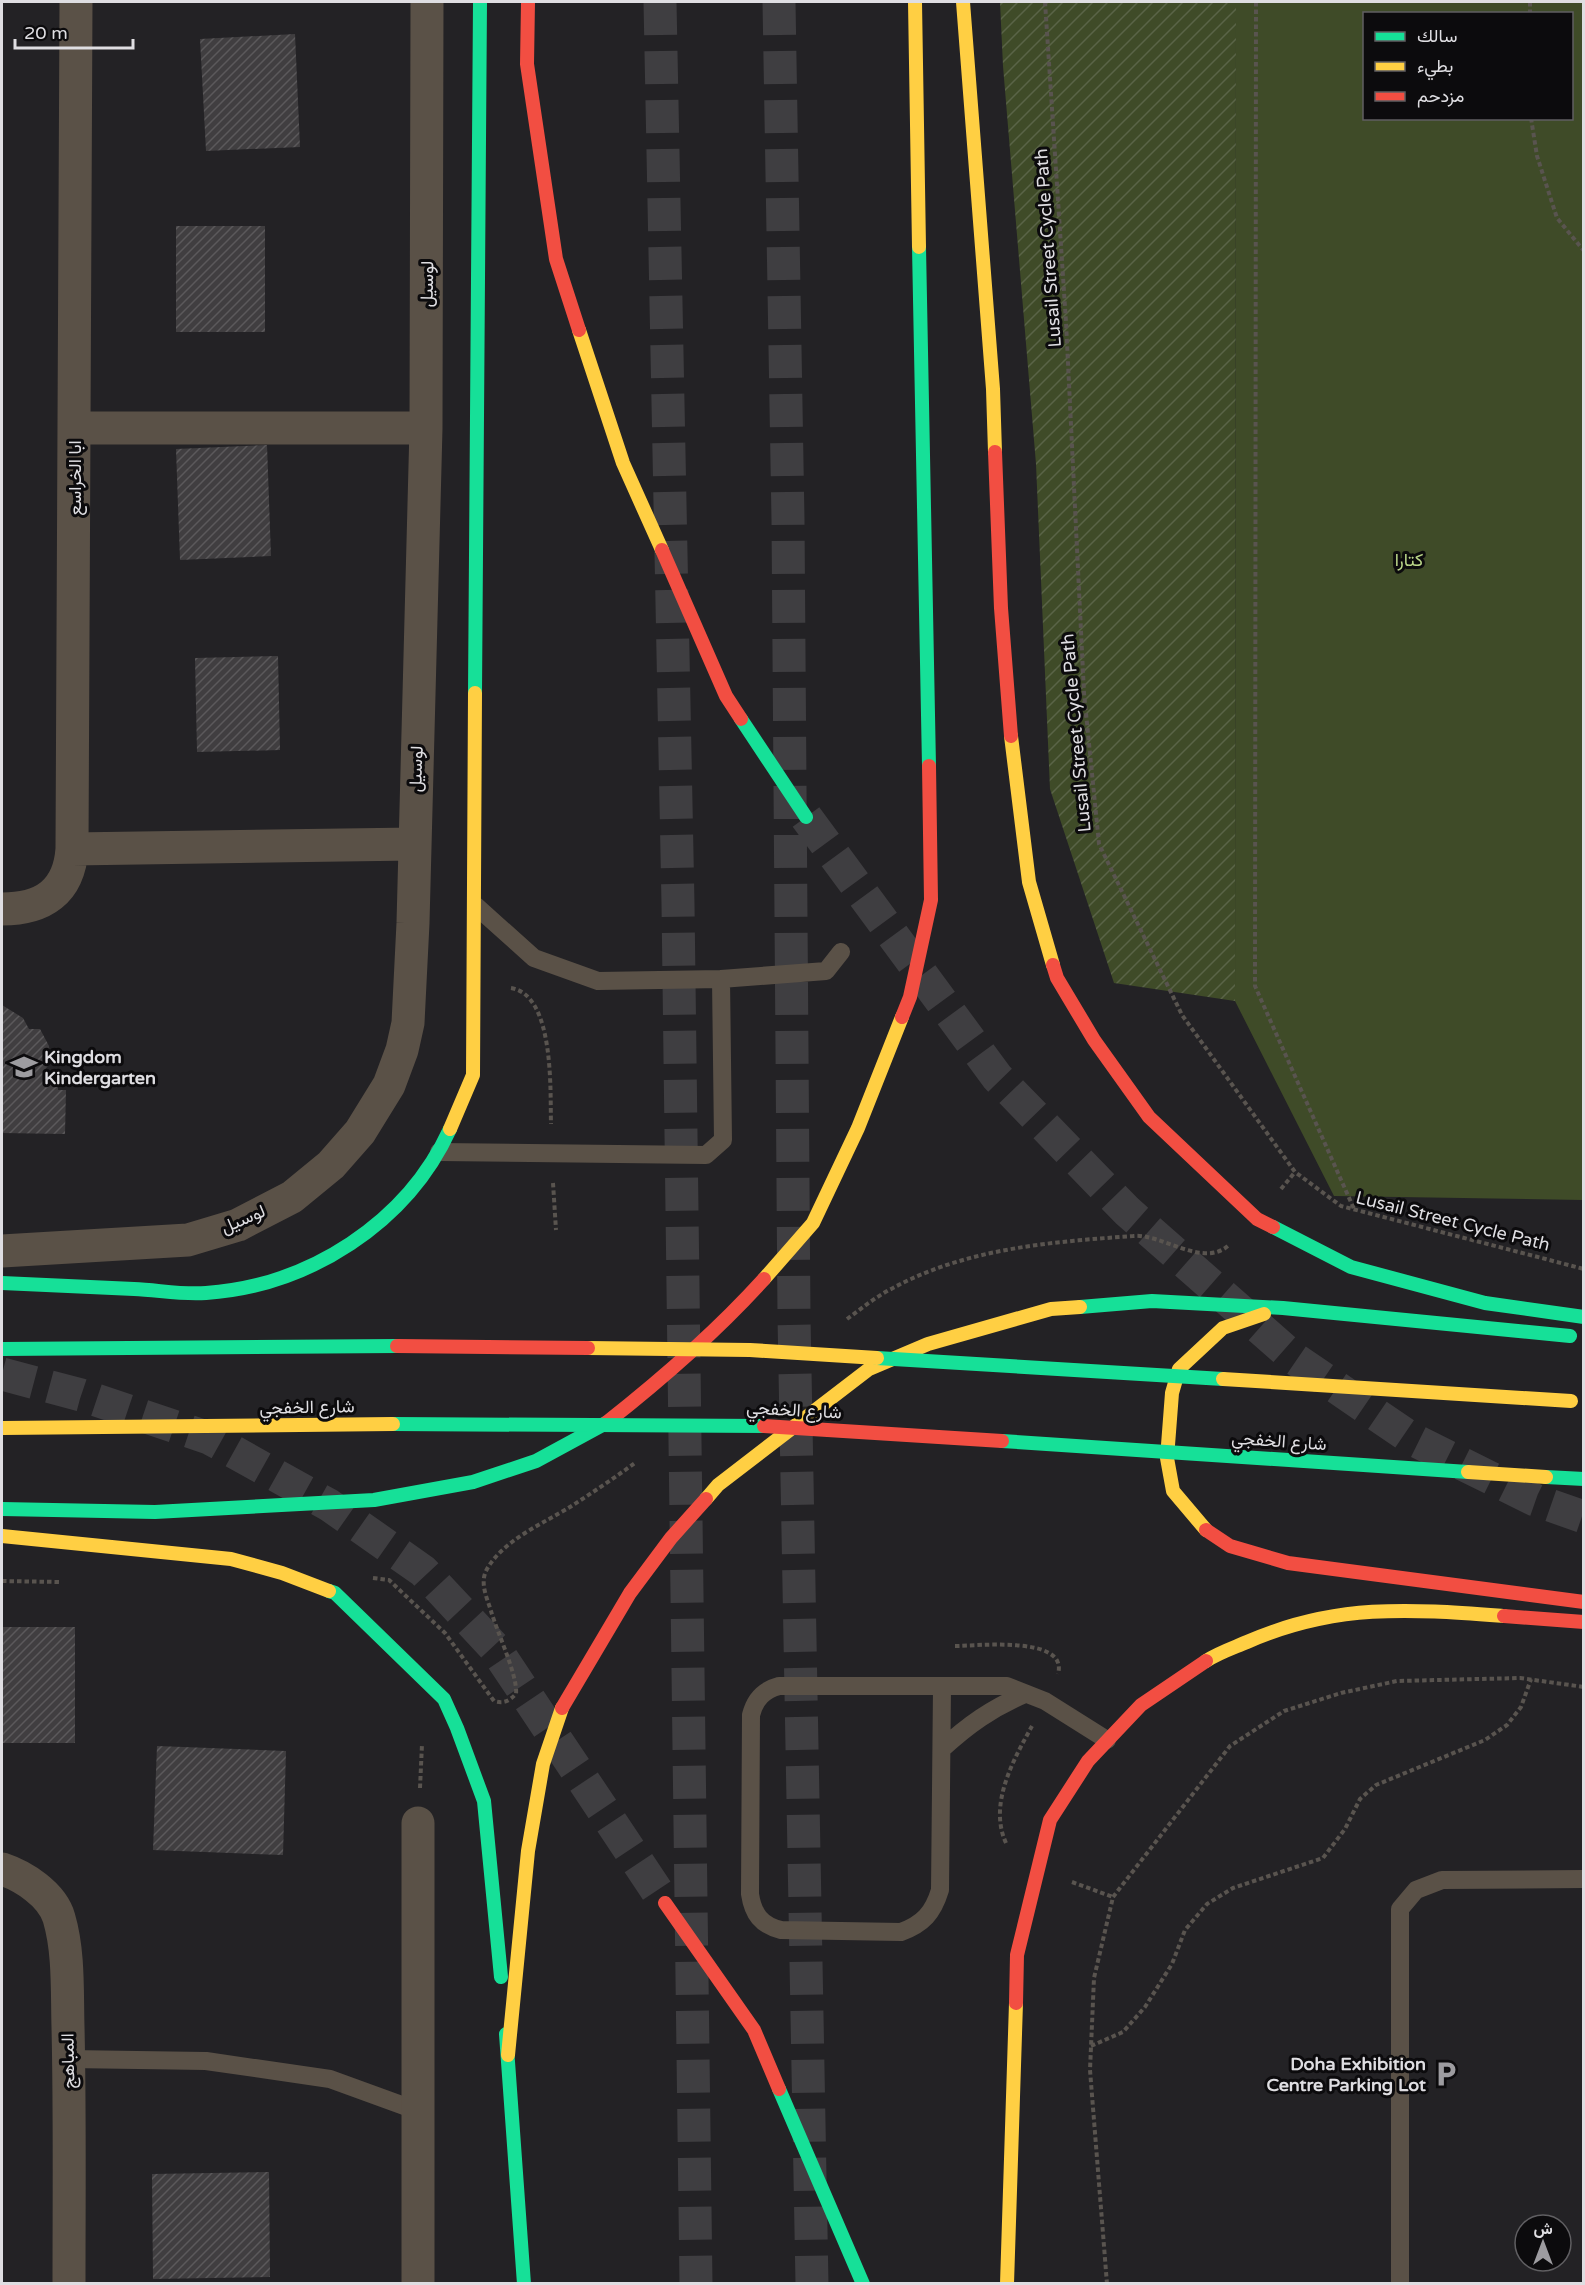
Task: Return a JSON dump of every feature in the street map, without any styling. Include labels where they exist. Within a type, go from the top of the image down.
[{"type":"highway","points":[[2,1283],[205,1293],[258,1285],[294,1274],[338,1253],[377,1227],[422,1179],[439,1152],[473,1075],[476,906],[480,2]]},
{"type":"highway","points":[[528,2],[527,64],[556,259],[623,463],[726,696],[806,817]]},
{"type":"highway","points":[[2,1509],[155,1512],[374,1500],[473,1482],[536,1461],[599,1429],[650,1388],[733,1313],[813,1223],[858,1128],[910,997],[931,900],[915,2]]},
{"type":"highway","points":[[963,2],[993,389],[1001,608],[1014,775],[1029,882],[1057,978],[1094,1040],[1149,1117],[1257,1219],[1351,1267],[1485,1303],[1584,1317]]},
{"type":"highway","points":[[508,2055],[528,1851],[543,1764],[557,1716],[630,1593],[671,1538],[718,1485],[869,1369],[928,1344],[1051,1309],[1152,1301],[1283,1308],[1584,1338]]},
{"type":"highway","points":[[1283,1308],[1223,1328],[1179,1369],[1172,1393],[1167,1458],[1173,1491],[1202,1527],[1230,1546],[1288,1563],[1584,1602]]},
{"type":"highway","points":[[2,1349],[473,1346],[750,1350],[1577,1402]]},
{"type":"highway","name":"شارع الخفجي","points":[[2,1428],[442,1423],[753,1425],[1584,1480]]},
{"type":"highway","points":[[2,1536],[231,1559],[282,1573],[335,1593],[411,1664],[444,1699],[484,1802],[508,2055],[524,2283]]},
{"type":"highway","points":[[1007,2283],[1017,1955],[1036,1869],[1050,1820],[1088,1761],[1141,1705],[1212,1657],[1289,1626],[1343,1613],[1407,1609],[1584,1622]]},
{"type":"highway","points":[[665,1903],[754,2030],[863,2283]]},
{"type":"street","name":"ابا الخراسع","points":[[2,909],[26,908],[55,892],[71,870],[76,2]]},
{"type":"street","name":"لوسيل","points":[[2,1251],[188,1240],[238,1225],[292,1197],[331,1166],[366,1123],[389,1085],[402,1050],[408,1023],[426,428],[426,2]]},
{"type":"street","points":[[75,428],[426,428]]},
{"type":"street","points":[[72,849],[414,844]]},
{"type":"street","points":[[418,1822],[418,2283]]},
{"type":"street","name":"المباهج","points":[[2,1869],[19,1876],[38,1890],[59,1916],[66,1962],[69,2059],[69,2283]]},
{"type":"lane","points":[[476,906],[534,958],[598,981],[721,979],[826,971],[841,952]]},
{"type":"lane","points":[[439,1152],[706,1155],[723,1140],[721,979]]},
{"type":"lane","points":[[942,1688],[940,1890],[935,1906],[928,1917],[915,1927],[901,1932],[781,1930],[769,1927],[752,1909],[750,1894],[751,1715],[754,1704],[769,1689],[779,1686],[870,1684],[942,1688],[1007,1686],[1045,1701],[1107,1740]]},
{"type":"lane","points":[[942,1749],[972,1721],[1024,1694]]},
{"type":"lane","points":[[1400,2283],[1400,1909],[1416,1890],[1442,1880],[1584,1879]]},
{"type":"lane","points":[[69,2059],[206,2061],[330,2079],[418,2111]]},
{"type":"path","name":"Lusail Street Cycle Path","points":[[1045,2],[1066,322],[1084,693],[1099,844],[1182,1016],[1295,1172],[1341,1206],[1584,1269]]},
{"type":"path","points":[[1256,2],[1255,986],[1354,1209]]},
{"type":"path","points":[[1531,120],[1537,156],[1557,218],[1584,251]]},
{"type":"path","points":[[955,1646],[1032,1645],[1050,1652],[1057,1661],[1060,1671],[1015,1757],[1005,1783],[1001,1809],[1003,1836],[1012,1857],[1036,1869],[1113,1898]]},
{"type":"path","points":[[1091,2046],[1122,2032],[1145,2007],[1172,1964],[1185,1930],[1207,1904],[1233,1888],[1323,1858],[1345,1829],[1360,1800],[1376,1785],[1485,1740],[1507,1725],[1521,1707],[1531,1679]]},
{"type":"path","points":[[1107,2283],[1090,2070],[1094,1978],[1113,1898],[1230,1746],[1284,1711],[1341,1693],[1397,1681],[1531,1679],[1584,1687]]},
{"type":"path","points":[[418,1822],[422,1737]]},
{"type":"green space","points":[[1000,2],[1236,2],[1235,1001],[1114,983],[1050,789],[1036,464],[1003,66]]},
{"type":"green space","name":"كتارا","points":[[1236,2],[1583,2],[1583,1200],[1334,1196],[1235,1001]]},
{"type":"building","points":[[295,34],[300,147],[206,151],[200,39]]},
{"type":"building","points":[[176,226],[265,226],[265,332],[176,332]]},
{"type":"building","points":[[267,445],[271,556],[180,560],[176,449]]},
{"type":"building","points":[[278,656],[280,750],[197,752],[195,658]]},
{"type":"building","name":"Kingdom Kindergarten","points":[[2,1005],[23,1018],[29,1029],[40,1029],[49,1046],[50,1063],[44,1071],[58,1072],[58,1090],[66,1090],[65,1134],[2,1133]]},
{"type":"building","points":[[2,1627],[75,1627],[75,1743],[2,1743]]},
{"type":"building","points":[[157,1746],[286,1751],[283,1855],[153,1850]]},
{"type":"building","points":[[269,2172],[270,2277],[153,2279],[152,2174]]},
{"type":"tunnel","points":[[660,2],[678,904],[696,2284]]},
{"type":"tunnel","points":[[779,2],[788,520],[794,1317],[812,2284]]},
{"type":"tunnel","points":[[806,817],[997,1077],[1127,1211],[1295,1359],[1412,1439],[1535,1500],[1584,1517]]},
{"type":"tunnel","points":[[2,1374],[81,1395],[209,1438],[329,1505],[423,1571],[495,1648],[665,1903]]},
{"type":"traffic: fast","points":[[475,693],[480,2]]},
{"type":"traffic: fast","points":[[919,247],[929,766]]},
{"type":"traffic: fast","points":[[741,719],[806,817]]},
{"type":"traffic: fast","points":[[2,1283],[206,1293],[244,1288],[282,1278],[317,1263],[350,1244],[381,1220],[408,1193],[431,1163],[450,1129]]},
{"type":"traffic: fast","points":[[1273,1227],[1351,1267],[1485,1303],[1584,1317]]},
{"type":"traffic: fast","points":[[1080,1307],[1152,1301],[1283,1308],[1570,1336]]},
{"type":"traffic: fast","points":[[2,1349],[397,1346]]},
{"type":"traffic: fast","points":[[877,1358],[1223,1379]]},
{"type":"traffic: fast","points":[[2,1509],[155,1512],[374,1500],[473,1482],[536,1461],[606,1423]]},
{"type":"traffic: fast","points":[[393,1424],[764,1426]]},
{"type":"traffic: fast","points":[[1002,1441],[1468,1472]]},
{"type":"traffic: fast","points":[[1546,1477],[1584,1479]]},
{"type":"traffic: fast","points":[[329,1591],[335,1593],[444,1699],[457,1728],[484,1801],[501,1977]]},
{"type":"traffic: fast","points":[[506,2034],[524,2284]]},
{"type":"traffic: fast","points":[[779,2089],[863,2284]]},
{"type":"traffic: slow","points":[[915,2],[919,247]]},
{"type":"traffic: slow","points":[[963,2],[993,389],[995,452]]},
{"type":"traffic: slow","points":[[579,330],[623,463],[662,550]]},
{"type":"traffic: slow","points":[[450,1129],[473,1075],[475,693]]},
{"type":"traffic: slow","points":[[1011,736],[1029,882],[1053,965]]},
{"type":"traffic: slow","points":[[764,1279],[813,1223],[858,1128],[902,1017]]},
{"type":"traffic: slow","points":[[706,1499],[718,1485],[869,1369],[928,1344],[1051,1309],[1080,1307]]},
{"type":"traffic: slow","points":[[1206,1530],[1173,1491],[1167,1458],[1172,1393],[1179,1369],[1223,1328],[1264,1314]]},
{"type":"traffic: slow","points":[[588,1348],[750,1350],[877,1358]]},
{"type":"traffic: slow","points":[[1223,1379],[1571,1401]]},
{"type":"traffic: slow","points":[[2,1428],[393,1424]]},
{"type":"traffic: slow","points":[[1468,1472],[1546,1477]]},
{"type":"traffic: slow","points":[[2,1536],[231,1559],[282,1573],[329,1591]]},
{"type":"traffic: slow","points":[[1206,1661],[1280,1629],[1311,1620],[1343,1615],[1405,1611],[1504,1616]]},
{"type":"traffic: slow","points":[[508,2055],[528,1851],[543,1764],[562,1708]]},
{"type":"traffic: slow","points":[[1007,2284],[1016,2003]]},
{"type":"traffic: jam","points":[[528,2],[527,64],[556,259],[579,330]]},
{"type":"traffic: jam","points":[[995,452],[1001,608],[1011,736]]},
{"type":"traffic: jam","points":[[662,550],[726,696],[741,719]]},
{"type":"traffic: jam","points":[[902,1017],[910,997],[931,900],[929,766]]},
{"type":"traffic: jam","points":[[1053,965],[1057,978],[1094,1040],[1149,1117],[1257,1219],[1273,1227]]},
{"type":"traffic: jam","points":[[606,1423],[688,1354],[764,1279]]},
{"type":"traffic: jam","points":[[397,1346],[588,1348]]},
{"type":"traffic: jam","points":[[764,1426],[1002,1441]]},
{"type":"traffic: jam","points":[[562,1708],[630,1593],[671,1538],[706,1499]]},
{"type":"traffic: jam","points":[[1206,1530],[1230,1546],[1288,1563],[1584,1602]]},
{"type":"traffic: jam","points":[[1504,1616],[1584,1622]]},
{"type":"traffic: jam","points":[[1016,2003],[1017,1955],[1050,1820],[1088,1761],[1141,1705],[1206,1661]]},
{"type":"traffic: jam","points":[[665,1903],[754,2030],[779,2089]]},
{"type":"place","name":"Kingdom Kindergarten","points":[[24,1067]]},
{"type":"place","name":"Doha Exhibition Centre Parking Lot","points":[[1446,2074]]}]
